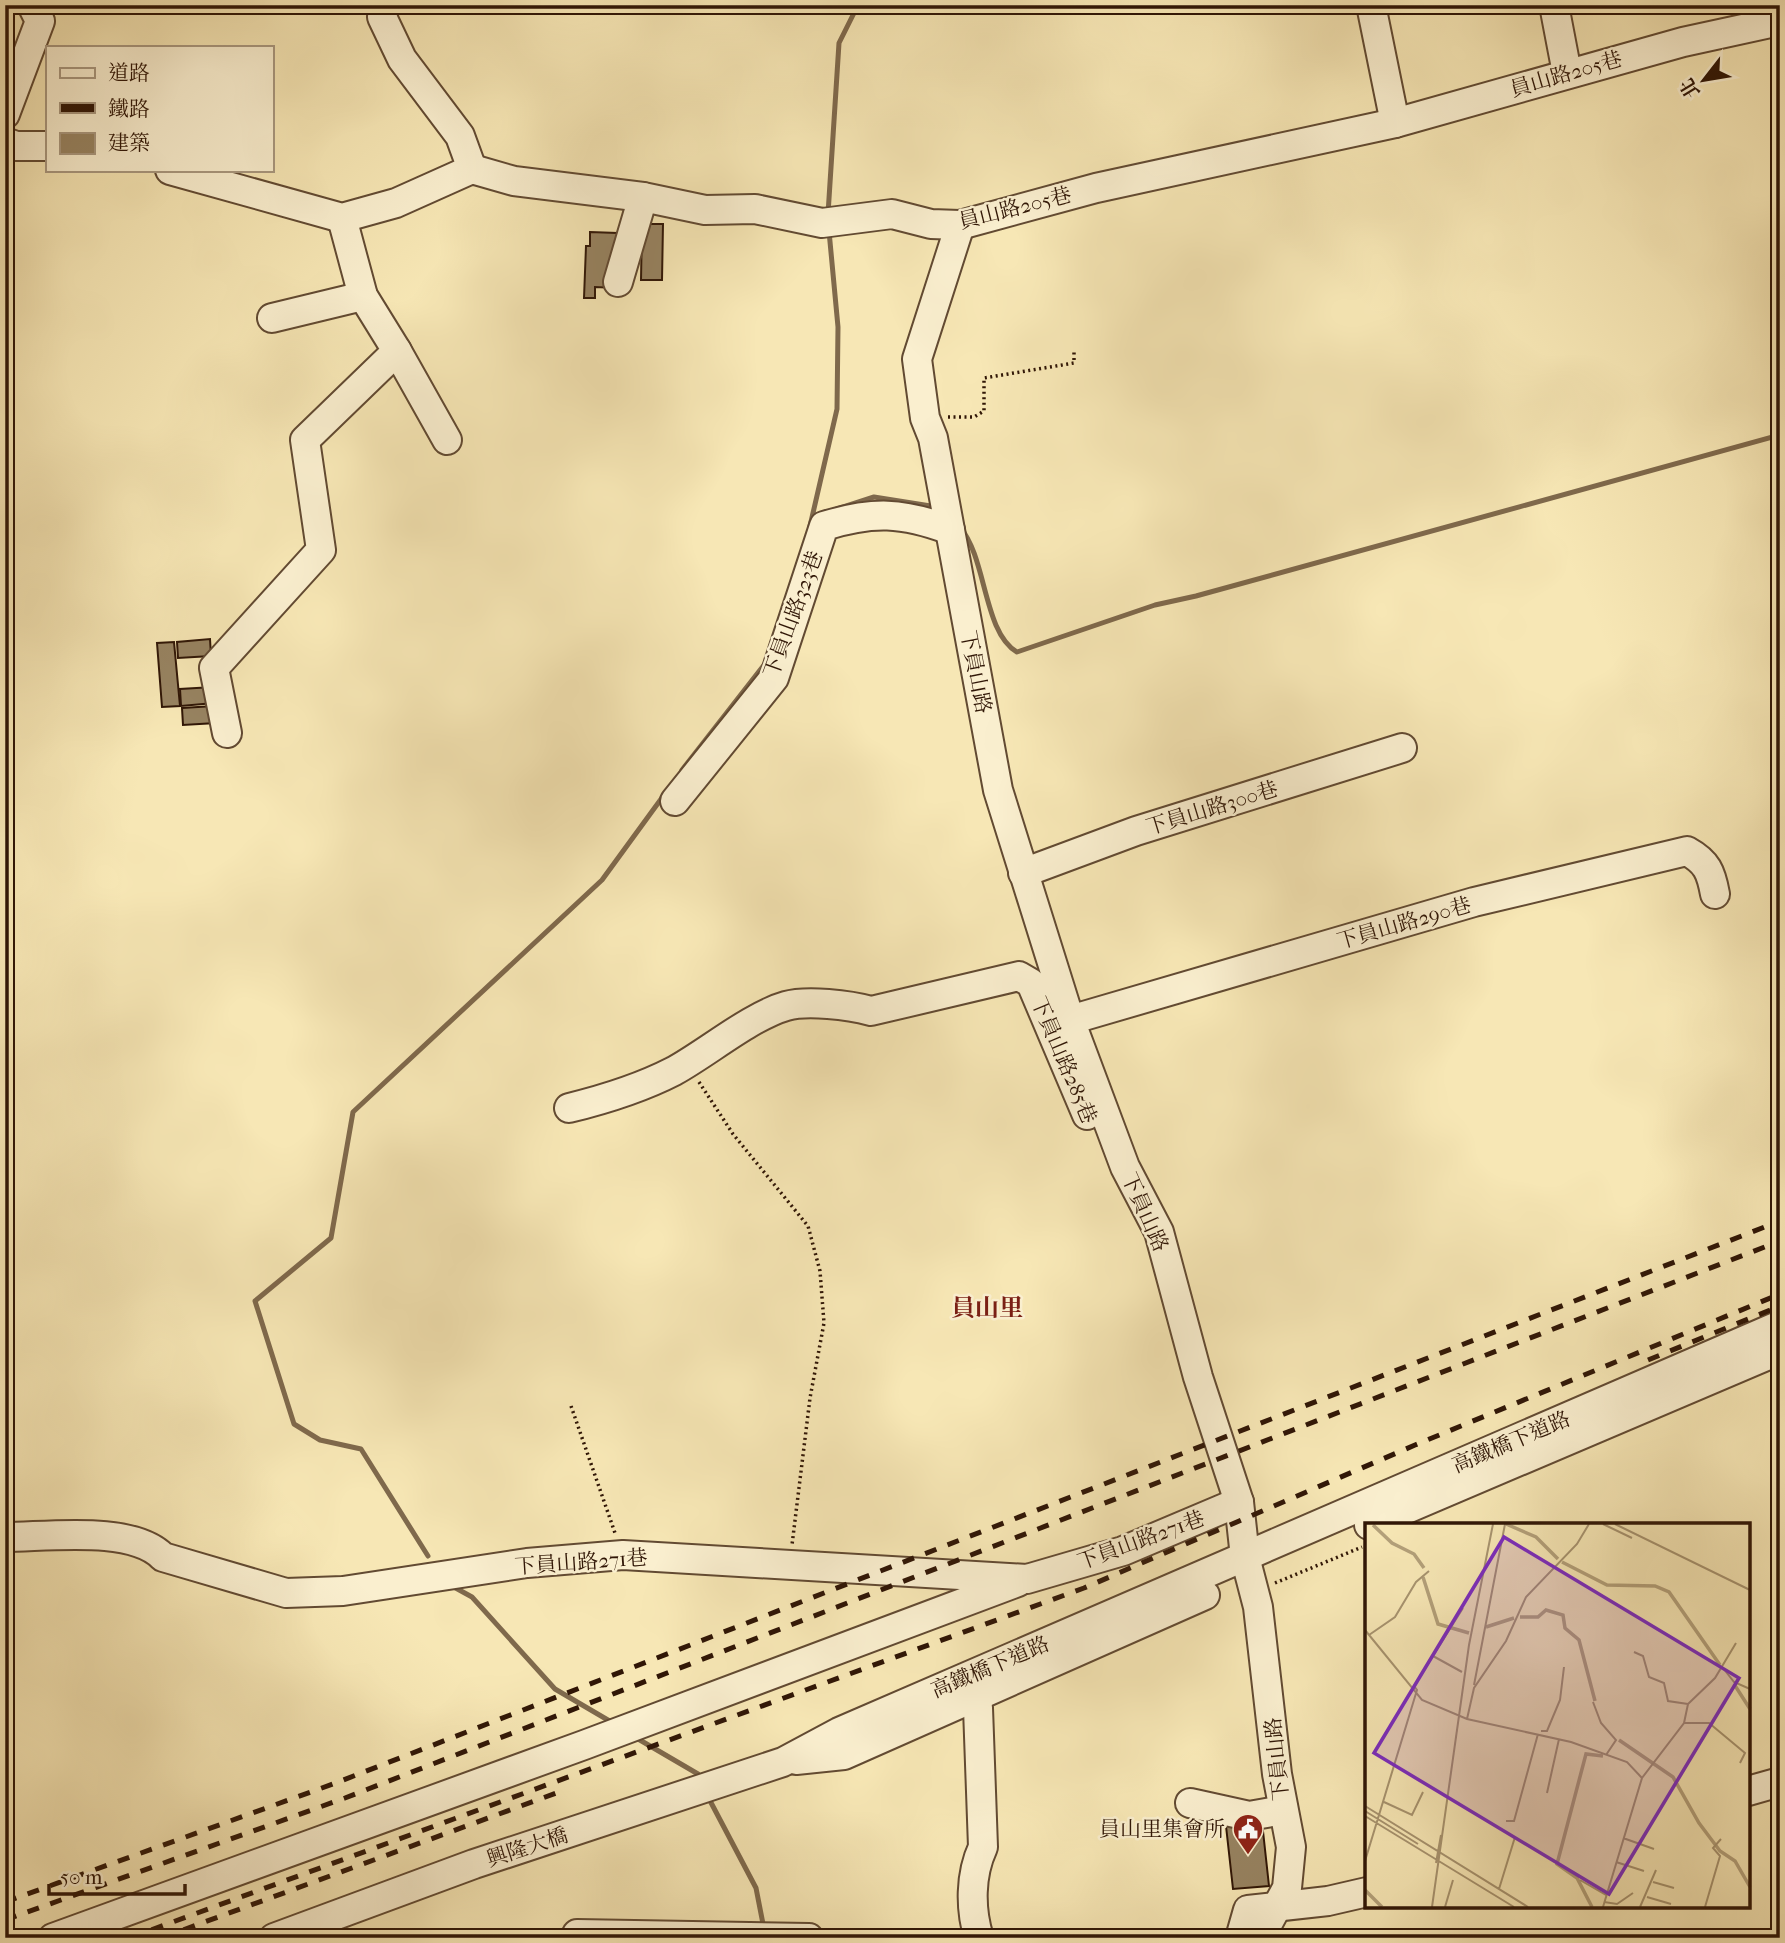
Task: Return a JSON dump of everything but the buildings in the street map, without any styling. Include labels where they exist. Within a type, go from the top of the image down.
[{"type":"street","points":[[5,114],[40,21],[32,5]]},
{"type":"street","points":[[177,172],[342,218],[396,203],[472,169],[460,136],[402,59],[382,18],[385,5]]},
{"type":"street","points":[[1371,5],[1395,123]]},
{"type":"street","points":[[1554,5],[1567,73]]},
{"type":"street","name":"員山路205巷","points":[[472,169],[514,181],[643,197],[705,210],[755,209],[832,223],[892,214],[931,224],[960,225],[1096,188],[1395,123],[1567,73],[1780,20]]},
{"type":"street","points":[[10,144],[46,146]]},
{"type":"street","points":[[618,282],[643,197]]},
{"type":"street","points":[[342,218],[363,296],[447,440]]},
{"type":"street","name":"下員山路","points":[[960,225],[917,359],[925,418],[933,438],[998,790],[1070,1020],[1125,1167],[1159,1232],[1198,1377],[1239,1502],[1247,1566],[1258,1607],[1291,1858],[1287,1888],[1260,1938]]},
{"type":"street","points":[[272,318],[363,296]]},
{"type":"street","points":[[227,733],[214,668],[321,550],[305,440],[397,351]]},
{"type":"street","name":"下員山路323巷","points":[[675,802],[774,678],[824,526],[851,517],[890,513],[920,519],[950,530]]},
{"type":"street","name":"下員山路300巷","points":[[1023,873],[1136,831],[1402,748]]},
{"type":"street","name":"下員山路290巷","points":[[1070,1020],[1474,902],[1688,851],[1703,860],[1712,873],[1715,894]]},
{"type":"street","name":"下員山路285巷","points":[[569,1108],[611,1098],[686,1063],[786,1006],[850,1006],[871,1011],[1019,976],[1031,983],[1126,1202],[1159,1232]]},
{"type":"street","name":"高鐵橋下道路","points":[[783,1762],[844,1755],[1247,1566],[1780,1325]]},
{"type":"street","name":"高鐵橋下道路","points":[[1373,1523],[1780,1350]]},
{"type":"street","name":"下員山路271巷","points":[[5,1537],[100,1536],[128,1541],[152,1546],[163,1557],[286,1593],[343,1591],[527,1563],[623,1555],[1027,1579],[1123,1551],[1239,1502]]},
{"type":"street","name":"高鐵橋下道路","points":[[1247,1566],[1365,1526]]},
{"type":"street","points":[[53,1938],[584,1745],[1027,1579]]},
{"type":"street","points":[[978,1708],[983,1847],[977,1861],[972,1915],[979,1938]]},
{"type":"street","name":"興隆大橋","points":[[274,1938],[474,1864],[783,1762]]},
{"type":"street","points":[[1750,1790],[1780,1782]]},
{"type":"street","points":[[1190,1803],[1249,1816],[1283,1810]]},
{"type":"street","points":[[1240,1938],[1248,1910],[1328,1901],[1365,1892]]},
{"type":"street","points":[[577,1934],[782,1937]]},
{"type":"path","points":[[925,418],[974,417],[984,411],[984,378],[1074,363],[1074,349]]},
{"type":"path","points":[[686,1063],[733,1134],[807,1226],[820,1271],[824,1323],[810,1398],[789,1565]]},
{"type":"path","points":[[571,1406],[623,1555]]},
{"type":"waterway","points":[[50,17],[58,5]]},
{"type":"waterway","points":[[828,214],[839,43],[858,5]]},
{"type":"waterway","points":[[810,526],[837,409],[838,327],[829,231]]},
{"type":"waterway","points":[[960,527],[976,557],[998,629],[1006,642],[1017,652],[1155,605],[1780,435]]},
{"type":"waterway","points":[[831,511],[874,497],[937,507]]},
{"type":"waterway","points":[[682,770],[764,665]]},
{"type":"waterway","points":[[428,1556],[361,1449],[320,1440],[294,1424],[255,1301],[331,1238],[353,1112],[602,880],[664,795]]},
{"type":"waterway","points":[[452,1586],[472,1597],[555,1689],[613,1723]]},
{"type":"waterway","points":[[633,1736],[698,1774],[700,1779]]},
{"type":"waterway","points":[[707,1795],[756,1888],[764,1929]]},
{"type":"railway","points":[[5,1902],[333,1784],[1780,1221]]},
{"type":"railway","points":[[5,1920],[345,1798],[1780,1241]]},
{"type":"railway","points":[[129,1938],[1084,1588],[1415,1445],[1780,1294]]},
{"type":"railway","points":[[1648,1360],[1780,1306]]},
{"type":"railway","points":[[161,1938],[559,1792]]},
{"type":"place","name":"員山里集會所","points":[[1248,1856]]},
{"type":"district","name":"員山里","points":[[987,1308]]}]
